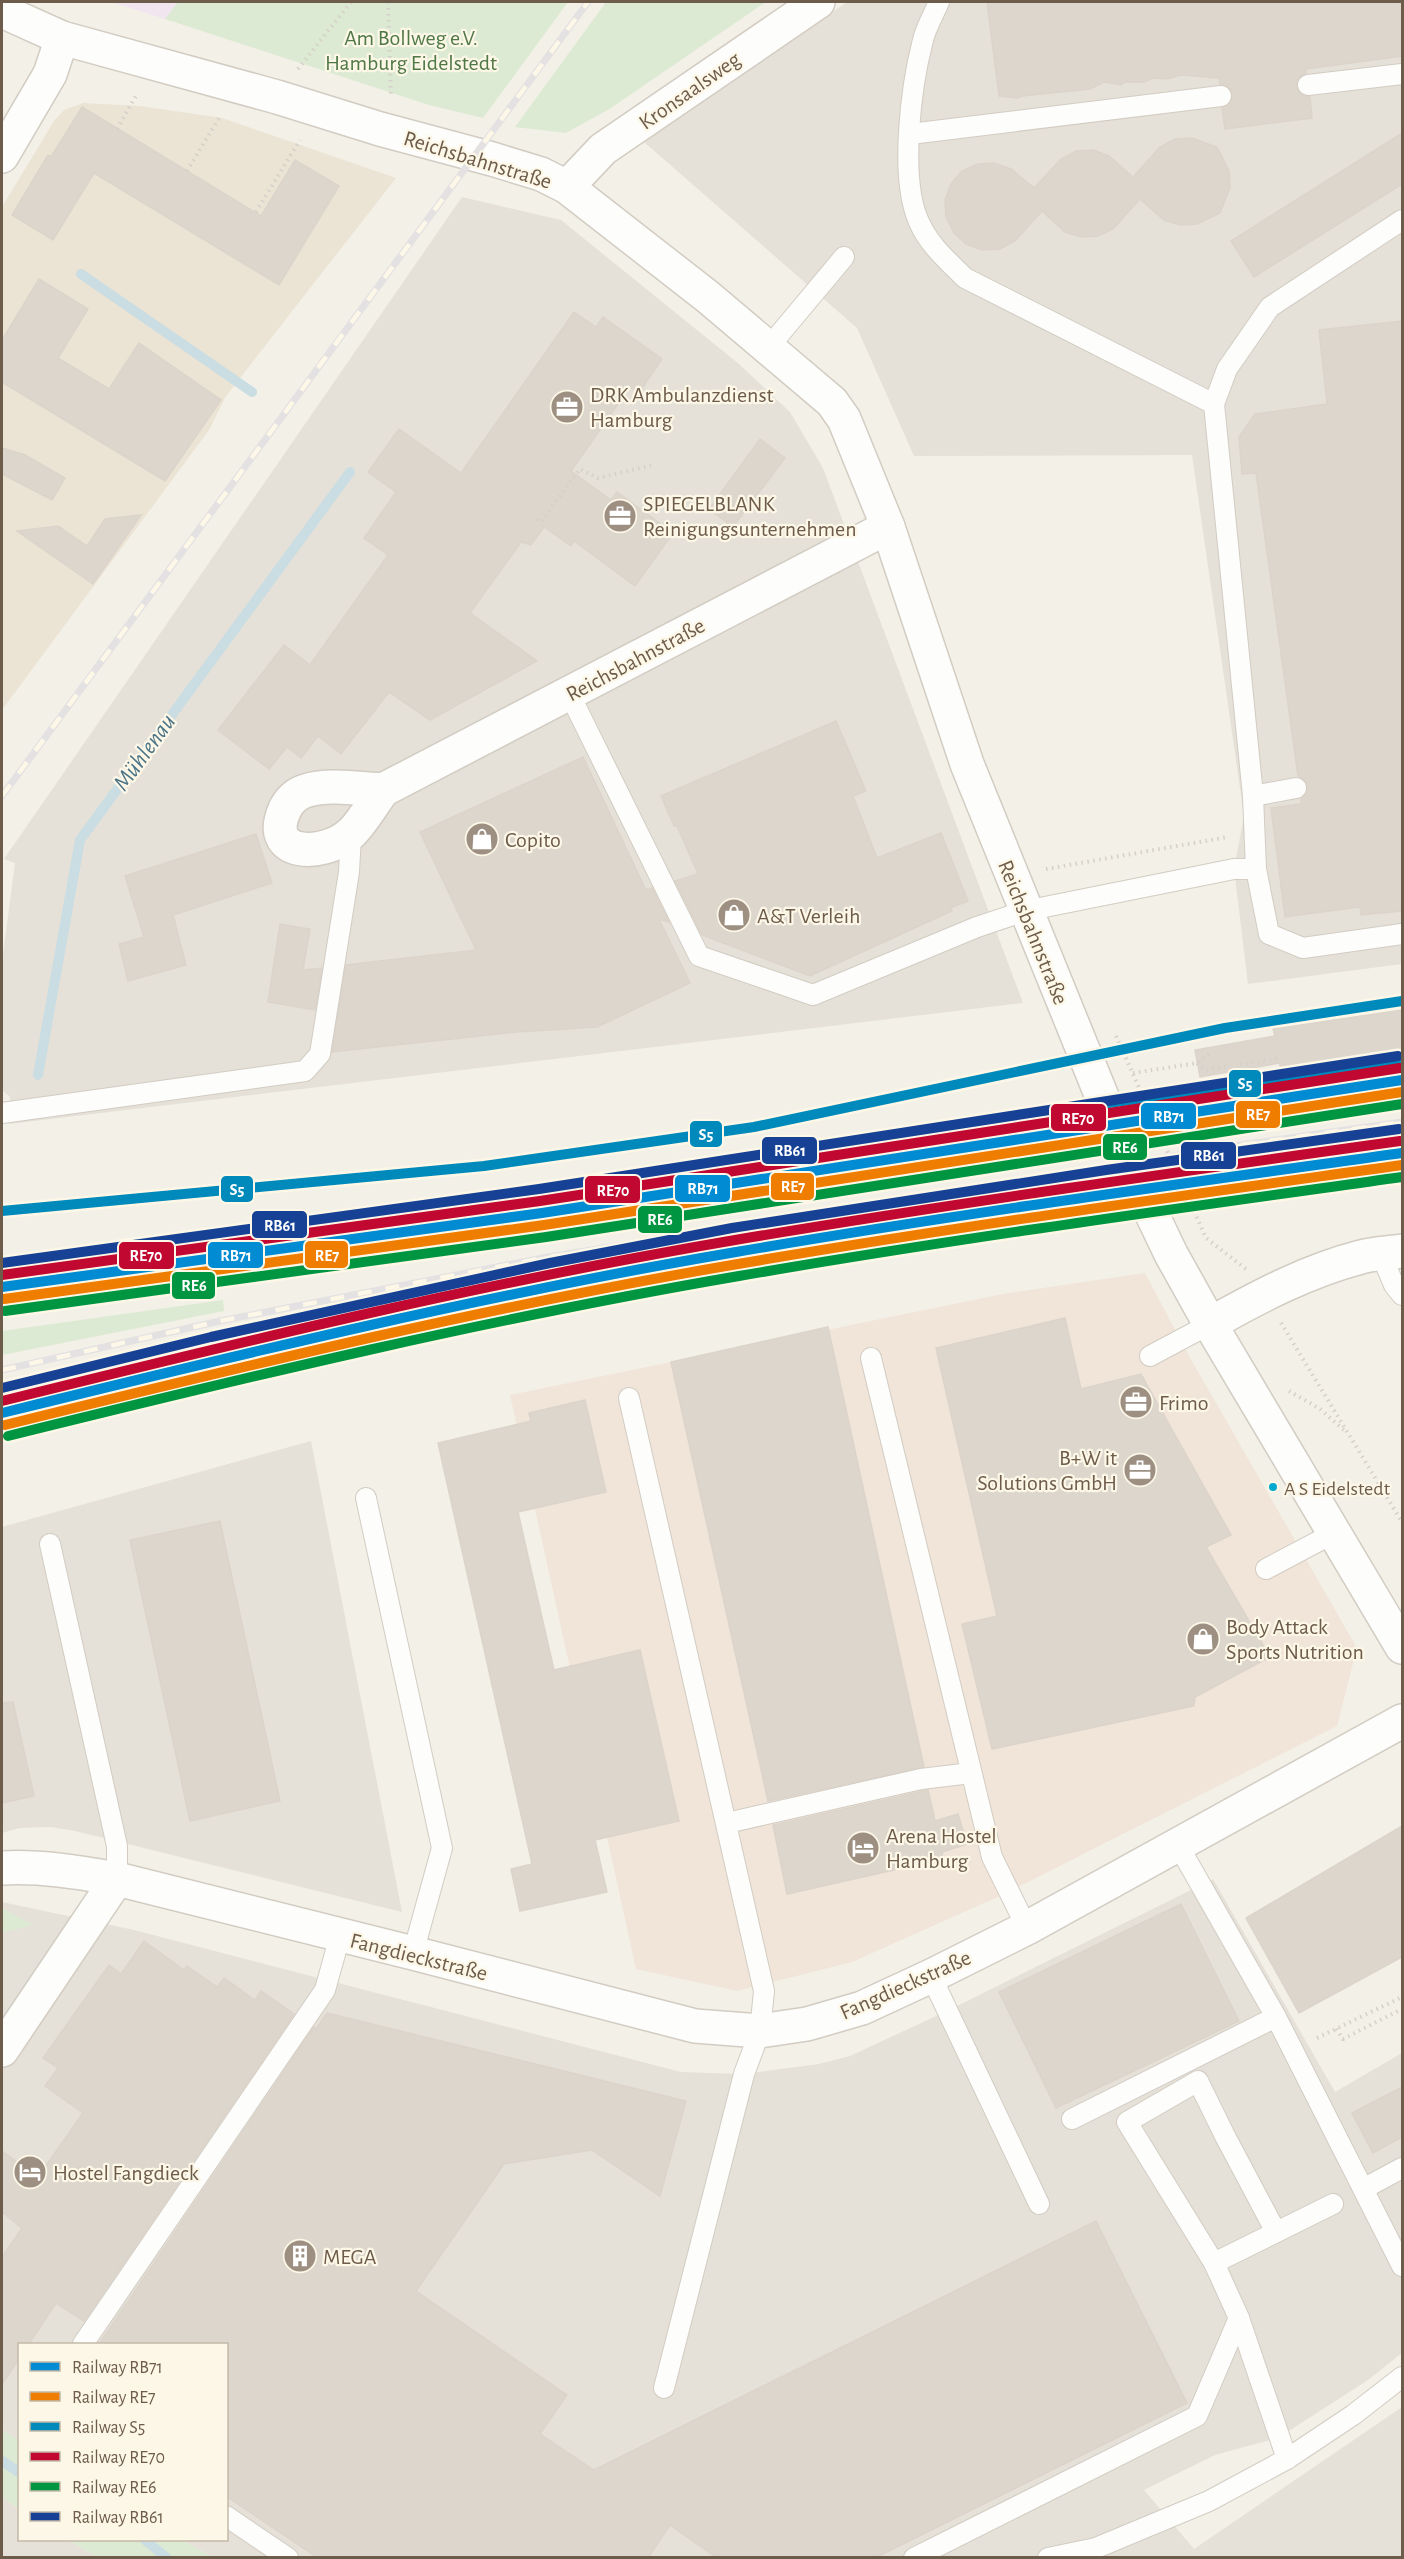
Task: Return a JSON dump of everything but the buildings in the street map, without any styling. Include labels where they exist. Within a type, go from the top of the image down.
[{"type":"street","name":"Kronsaalsweg","points":[[567,188],[603,150],[818,2]]},
{"type":"street","name":"Reichsbahnstraße","points":[[2,11],[62,38],[277,97],[380,129],[541,174],[567,188],[708,297],[832,402],[844,419],[888,527],[967,764],[1038,908],[1095,1080],[1137,1183],[1171,1254],[1210,1324],[1402,1647]]},
{"type":"street","points":[[2,156],[50,74],[62,38]]},
{"type":"street","name":"Reichsbahnstraße","points":[[383,790],[326,788],[305,791],[289,801],[281,819],[282,837],[293,848],[312,851],[332,846],[351,834],[383,790],[888,527]]},
{"type":"street","points":[[1210,1324],[1263,1294],[1302,1277],[1363,1256],[1392,1252]]},
{"type":"street","name":"Fangdieckstraße","points":[[2,1868],[28,1866],[69,1870],[117,1880],[695,2026],[760,2031],[807,2024],[861,2008],[931,1976],[1026,1928],[1402,1721]]},
{"type":"street","points":[[2,2050],[117,1880]]},
{"type":"lane","points":[[939,2],[923,38],[910,107],[909,186],[918,220],[933,247],[965,278],[1214,404]]},
{"type":"lane","points":[[1308,85],[1402,74]]},
{"type":"lane","points":[[910,134],[1221,96]]},
{"type":"lane","points":[[1402,220],[1270,307],[1227,369],[1214,404],[1253,796],[1256,869],[1269,934],[1303,948],[1402,934]]},
{"type":"lane","points":[[768,348],[844,258]]},
{"type":"lane","points":[[569,693],[699,956],[813,995],[977,927],[1038,908],[1234,869],[1256,869]]},
{"type":"lane","points":[[1253,796],[1296,788]]},
{"type":"lane","points":[[2,1113],[305,1071],[320,1054],[350,873],[351,834]]},
{"type":"lane","points":[[1392,1252],[1394,1285],[1402,1295]]},
{"type":"lane","points":[[1150,1356],[1210,1324]]},
{"type":"lane","points":[[871,1358],[992,1857],[1026,1928]]},
{"type":"lane","points":[[629,1398],[764,1991],[760,2031],[741,2085],[664,2388]]},
{"type":"lane","points":[[366,1498],[442,1848],[413,1953]]},
{"type":"lane","points":[[1266,1569],[1334,1533]]},
{"type":"lane","points":[[50,1544],[117,1846],[117,1880]]},
{"type":"lane","points":[[727,1823],[921,1779],[971,1773]]},
{"type":"lane","points":[[1178,1845],[1276,2017],[1402,2266]]},
{"type":"lane","points":[[84,2343],[325,1990],[340,1936]]},
{"type":"lane","points":[[931,1976],[1039,2204]]},
{"type":"lane","points":[[1072,2119],[1276,2017]]},
{"type":"lane","points":[[1276,2232],[1198,2081],[1127,2122],[1214,2263],[1239,2318],[1287,2459]]},
{"type":"lane","points":[[1363,2189],[1402,2168]]},
{"type":"lane","points":[[1214,2263],[1334,2204]]},
{"type":"lane","points":[[914,2558],[1197,2416],[1239,2318]]},
{"type":"lane","points":[[1048,2558],[1100,2553],[1209,2501],[1287,2459],[1353,2415],[1402,2377]]},
{"type":"lane","points":[[228,2517],[288,2558]]},
{"type":"path","points":[[296,72],[351,2]]},
{"type":"path","points":[[388,2],[392,102]]},
{"type":"path","points":[[117,129],[137,94]]},
{"type":"path","points":[[187,171],[219,118]]},
{"type":"path","points":[[256,212],[300,140]]},
{"type":"path","points":[[280,171],[286,175]]},
{"type":"path","points":[[537,519],[540,522],[580,469],[598,478],[653,465]]},
{"type":"path","points":[[1038,908],[1042,870],[1254,831]]},
{"type":"path","points":[[1113,1028],[1135,1073],[1206,1238],[1247,1270]]},
{"type":"path","points":[[1095,1080],[1197,1063],[1209,1054]]},
{"type":"path","points":[[1240,1065],[1279,1058]]},
{"type":"path","points":[[1197,1063],[1205,1070],[1230,1066]]},
{"type":"path","points":[[1281,1322],[1402,1522]]},
{"type":"path","points":[[1293,2050],[1402,1997]]},
{"type":"path","points":[[1336,2029],[1343,2039],[1402,2008]]},
{"type":"path","points":[[1364,2015],[1367,2026]]},
{"type":"shaded area","points":[[111,2],[178,2],[165,19]]},
{"type":"shaded area","points":[[847,2],[1402,2],[1402,964],[1248,984],[1234,869],[1244,816],[1192,455],[914,456],[857,328],[644,142]]},
{"type":"shaded area","points":[[83,103],[140,106],[222,118],[396,178],[226,396],[209,430],[2,710],[2,207],[54,121],[64,110]]},
{"type":"shaded area","points":[[462,197],[561,220],[739,364],[790,412],[823,468],[1023,1003],[9,1124],[10,1097],[2,1090],[2,962],[15,863],[4,859]]},
{"type":"shaded area","points":[[1145,1273],[1189,1356],[1357,1648],[1337,1726],[1002,1895],[852,1962],[737,1991],[636,1969],[510,1395],[1003,1294]]},
{"type":"shaded area","points":[[311,1441],[402,1912],[75,1831],[51,1827],[20,1828],[2,1833],[2,1527]]},
{"type":"shaded area","points":[[1213,1879],[1335,2092],[1402,2053],[1402,2353],[1368,2380],[1278,2438],[1215,2455],[1144,2490],[1194,2549],[1402,2407],[1402,2557],[212,2557],[184,2541],[228,2541],[228,2343],[18,2343],[18,2439],[2,2430],[2,1902],[134,1930],[681,2072],[744,2074],[819,2064],[850,2056],[947,2011]]},
{"type":"shaded area","points":[[2,2497],[18,2508],[18,2541],[70,2541],[97,2557],[2,2557]]},
{"type":"green space","name":"Am Bollweg e.V. Hamburg Eidelstedt","points":[[178,2],[568,2],[483,118],[429,105],[165,19]]},
{"type":"green space","points":[[606,2],[766,2],[611,108],[566,133],[515,127]]},
{"type":"green space","points":[[223,1300],[224,1311],[2,1355],[2,1331]]},
{"type":"green space","points":[[2,1908],[33,1925],[2,1933]]},
{"type":"green space","points":[[2,2430],[18,2439],[18,2508],[2,2497]]},
{"type":"green space","points":[[70,2541],[184,2541],[212,2557],[97,2557]]},
{"type":"waterway","name":"Mühlenau","points":[[81,274],[252,392]]},
{"type":"waterway","name":"Mühlenau","points":[[38,1075],[80,840],[350,472]]},
{"type":"waterway","name":"Mühlenau","points":[[2,2461],[18,2472]]},
{"type":"waterway","name":"Mühlenau","points":[[146,2541],[167,2558]]},
{"type":"railway","points":[[2,796],[588,2]]},
{"type":"railway","points":[[2,1312],[545,1235],[1238,1123],[1402,1099]]},
{"type":"railway","points":[[2,1370],[220,1321],[548,1257],[1241,1145],[1402,1122]]},
{"type":"railway","points":[[2,1215],[94,1203]]},
{"type":"rail line","name":"S5","points":[[2,1211],[484,1166],[754,1127],[1225,1028],[1402,1001]]},
{"type":"rail line","name":"RB61","points":[[2,1263],[539,1189],[1398,1056]]},
{"type":"rail line","name":"S5","points":[[1088,1106],[1402,1061]]},
{"type":"rail line","name":"RE70","points":[[2,1275],[540,1201],[1400,1068]]},
{"type":"rail line","name":"RB71","points":[[2,1287],[542,1213],[1402,1080]]},
{"type":"rail line","name":"RE7","points":[[4,1299],[544,1225],[1402,1092]]},
{"type":"rail line","name":"RE6","points":[[5,1311],[546,1237],[1402,1104]]},
{"type":"rail line","name":"RB61","points":[[2,1388],[211,1337],[550,1263],[732,1228],[1106,1170],[1399,1129]]},
{"type":"rail line","name":"RE70","points":[[2,1401],[184,1356],[550,1274],[818,1226],[1400,1141]]},
{"type":"rail line","name":"RB71","points":[[2,1413],[184,1368],[551,1286],[736,1252],[985,1212],[1402,1153]]},
{"type":"rail line","name":"RE7","points":[[5,1425],[187,1380],[553,1298],[821,1250],[1402,1165]]},
{"type":"rail line","name":"RE6","points":[[8,1436],[372,1349],[647,1292],[987,1236],[1402,1177]]},
{"type":"place","name":"DRK Ambulanzdienst Hamburg","points":[[567,407]]},
{"type":"place","name":"SPIEGELBLANK Reinigungsunternehmen","points":[[620,516]]},
{"type":"place","name":"Copito","points":[[482,839]]},
{"type":"place","name":"A&T Verleih","points":[[734,915]]},
{"type":"place","name":"Frimo","points":[[1136,1402]]},
{"type":"place","name":"B+W it Solutions GmbH","points":[[1140,1470]]},
{"type":"place","name":"A S Eidelstedt","points":[[1273,1487]]},
{"type":"place","name":"Body Attack Sports Nutrition","points":[[1203,1639]]},
{"type":"place","name":"Arena Hostel Hamburg","points":[[863,1848]]},
{"type":"place","name":"Hostel Fangdieck","points":[[30,2172]]},
{"type":"place","name":"MEGA","points":[[300,2256]]}]
